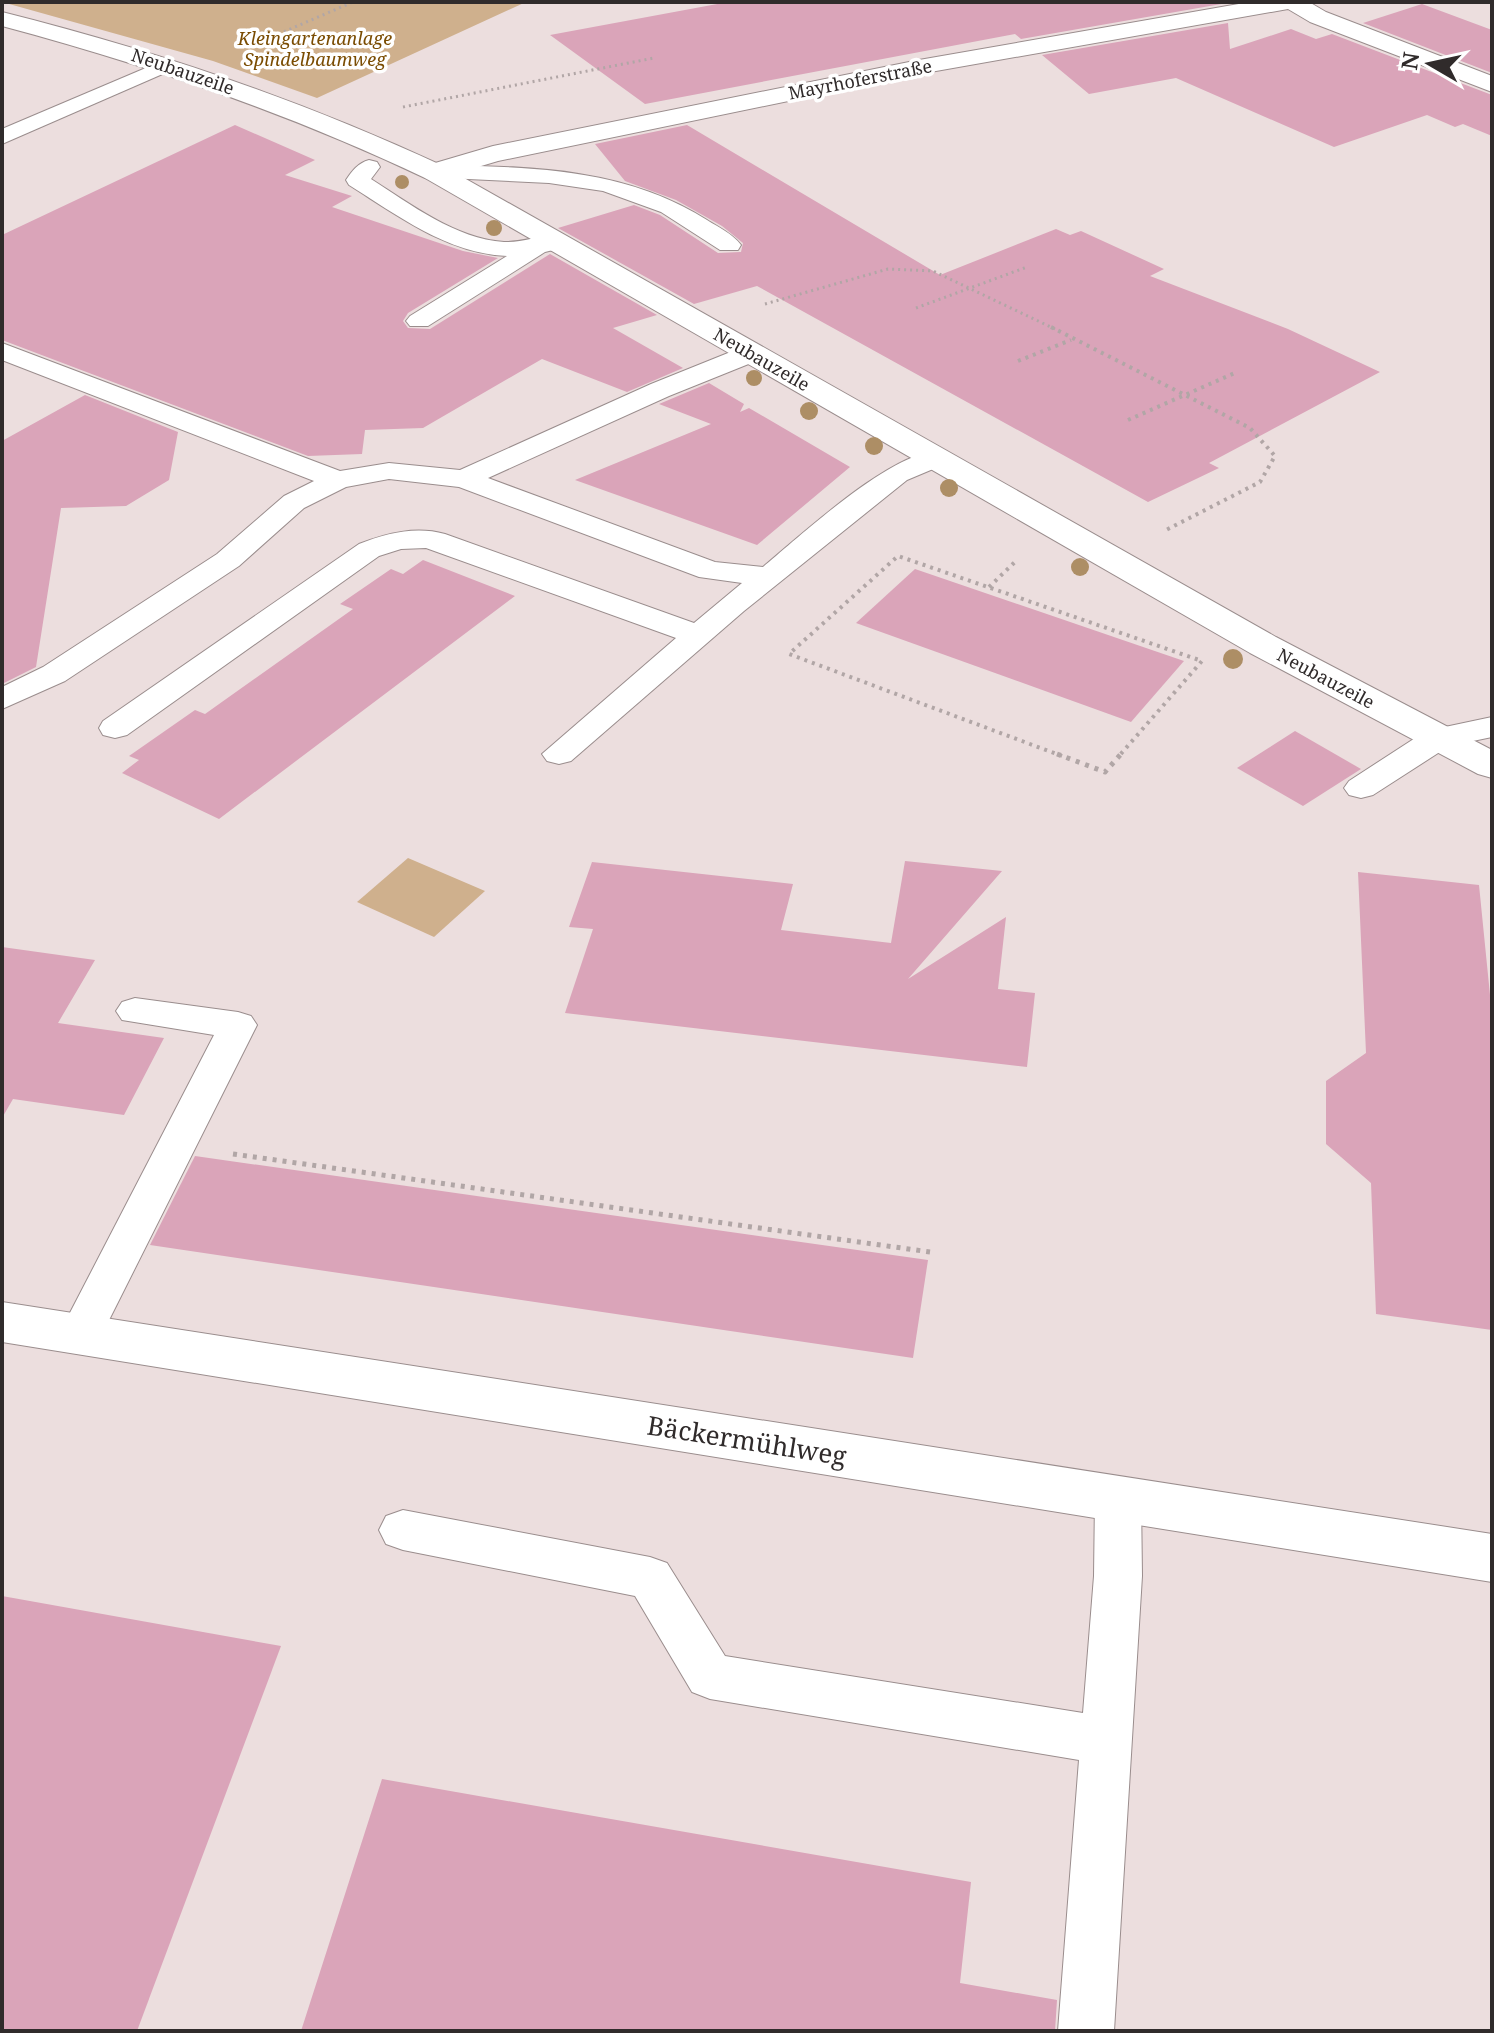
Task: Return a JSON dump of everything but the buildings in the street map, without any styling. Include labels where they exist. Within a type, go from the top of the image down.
[{"type":"street","points":[[1291,2],[1318,17],[1492,85]]},
{"type":"street","name":"Mayrhoferstraße","points":[[434,172],[493,154],[903,70],[1291,2]]},
{"type":"street","name":"Neubauzeile","points":[[2,19],[167,65],[356,134],[434,172],[545,246],[698,323],[1109,558],[1492,766]]},
{"type":"street","name":"Bäckermühlweg","points":[[2,1322],[1492,1558]]},
{"type":"lane","points":[[2,137],[167,65]]},
{"type":"lane","points":[[369,167],[357,180],[452,237],[495,251],[545,246]]},
{"type":"lane","points":[[434,172],[524,175],[620,189],[661,204],[729,245]]},
{"type":"lane","points":[[419,321],[545,246]]},
{"type":"lane","points":[[2,351],[338,480]]},
{"type":"lane","points":[[464,479],[660,390],[752,353]]},
{"type":"lane","points":[[559,754],[768,576],[897,474],[935,458]]},
{"type":"lane","points":[[2,699],[54,674],[228,560],[294,502],[338,480],[389,471],[464,479],[710,571],[768,576]]},
{"type":"lane","points":[[115,728],[369,550],[391,541],[414,538],[435,540],[698,635]]},
{"type":"lane","points":[[1361,788],[1438,738],[1492,727]]},
{"type":"lane","points":[[81,1334],[238,1025],[135,1011]]},
{"type":"lane","points":[[1086,2031],[1118,1576],[1118,1499]]},
{"type":"lane","points":[[403,1530],[650,1578],[710,1676],[1105,1740]]},
{"type":"path","points":[[246,48],[353,2]]},
{"type":"path","points":[[397,108],[654,58]]},
{"type":"path","points":[[916,308],[1027,267]]},
{"type":"path","points":[[698,323],[888,269],[933,271],[972,287],[1071,340],[1250,428],[1275,456],[1260,482],[1109,558]]},
{"type":"path","points":[[1018,361],[1071,340]]},
{"type":"path","points":[[1128,420],[1237,372]]},
{"type":"path","points":[[898,556],[1009,595],[1088,625],[1202,661],[1105,772],[789,654],[898,556]]},
{"type":"path","points":[[989,587],[1018,559]]},
{"type":"path","points":[[1004,600],[1009,595]]},
{"type":"path","points":[[177,1146],[460,1190],[832,1242],[930,1252]]},
{"type":"green space","name":"Kleingartenanlage Spindelbaumweg","points":[[2,2],[526,2],[317,98],[213,61]]},
{"type":"green space","points":[[408,858],[485,891],[434,937],[357,902]]}]
